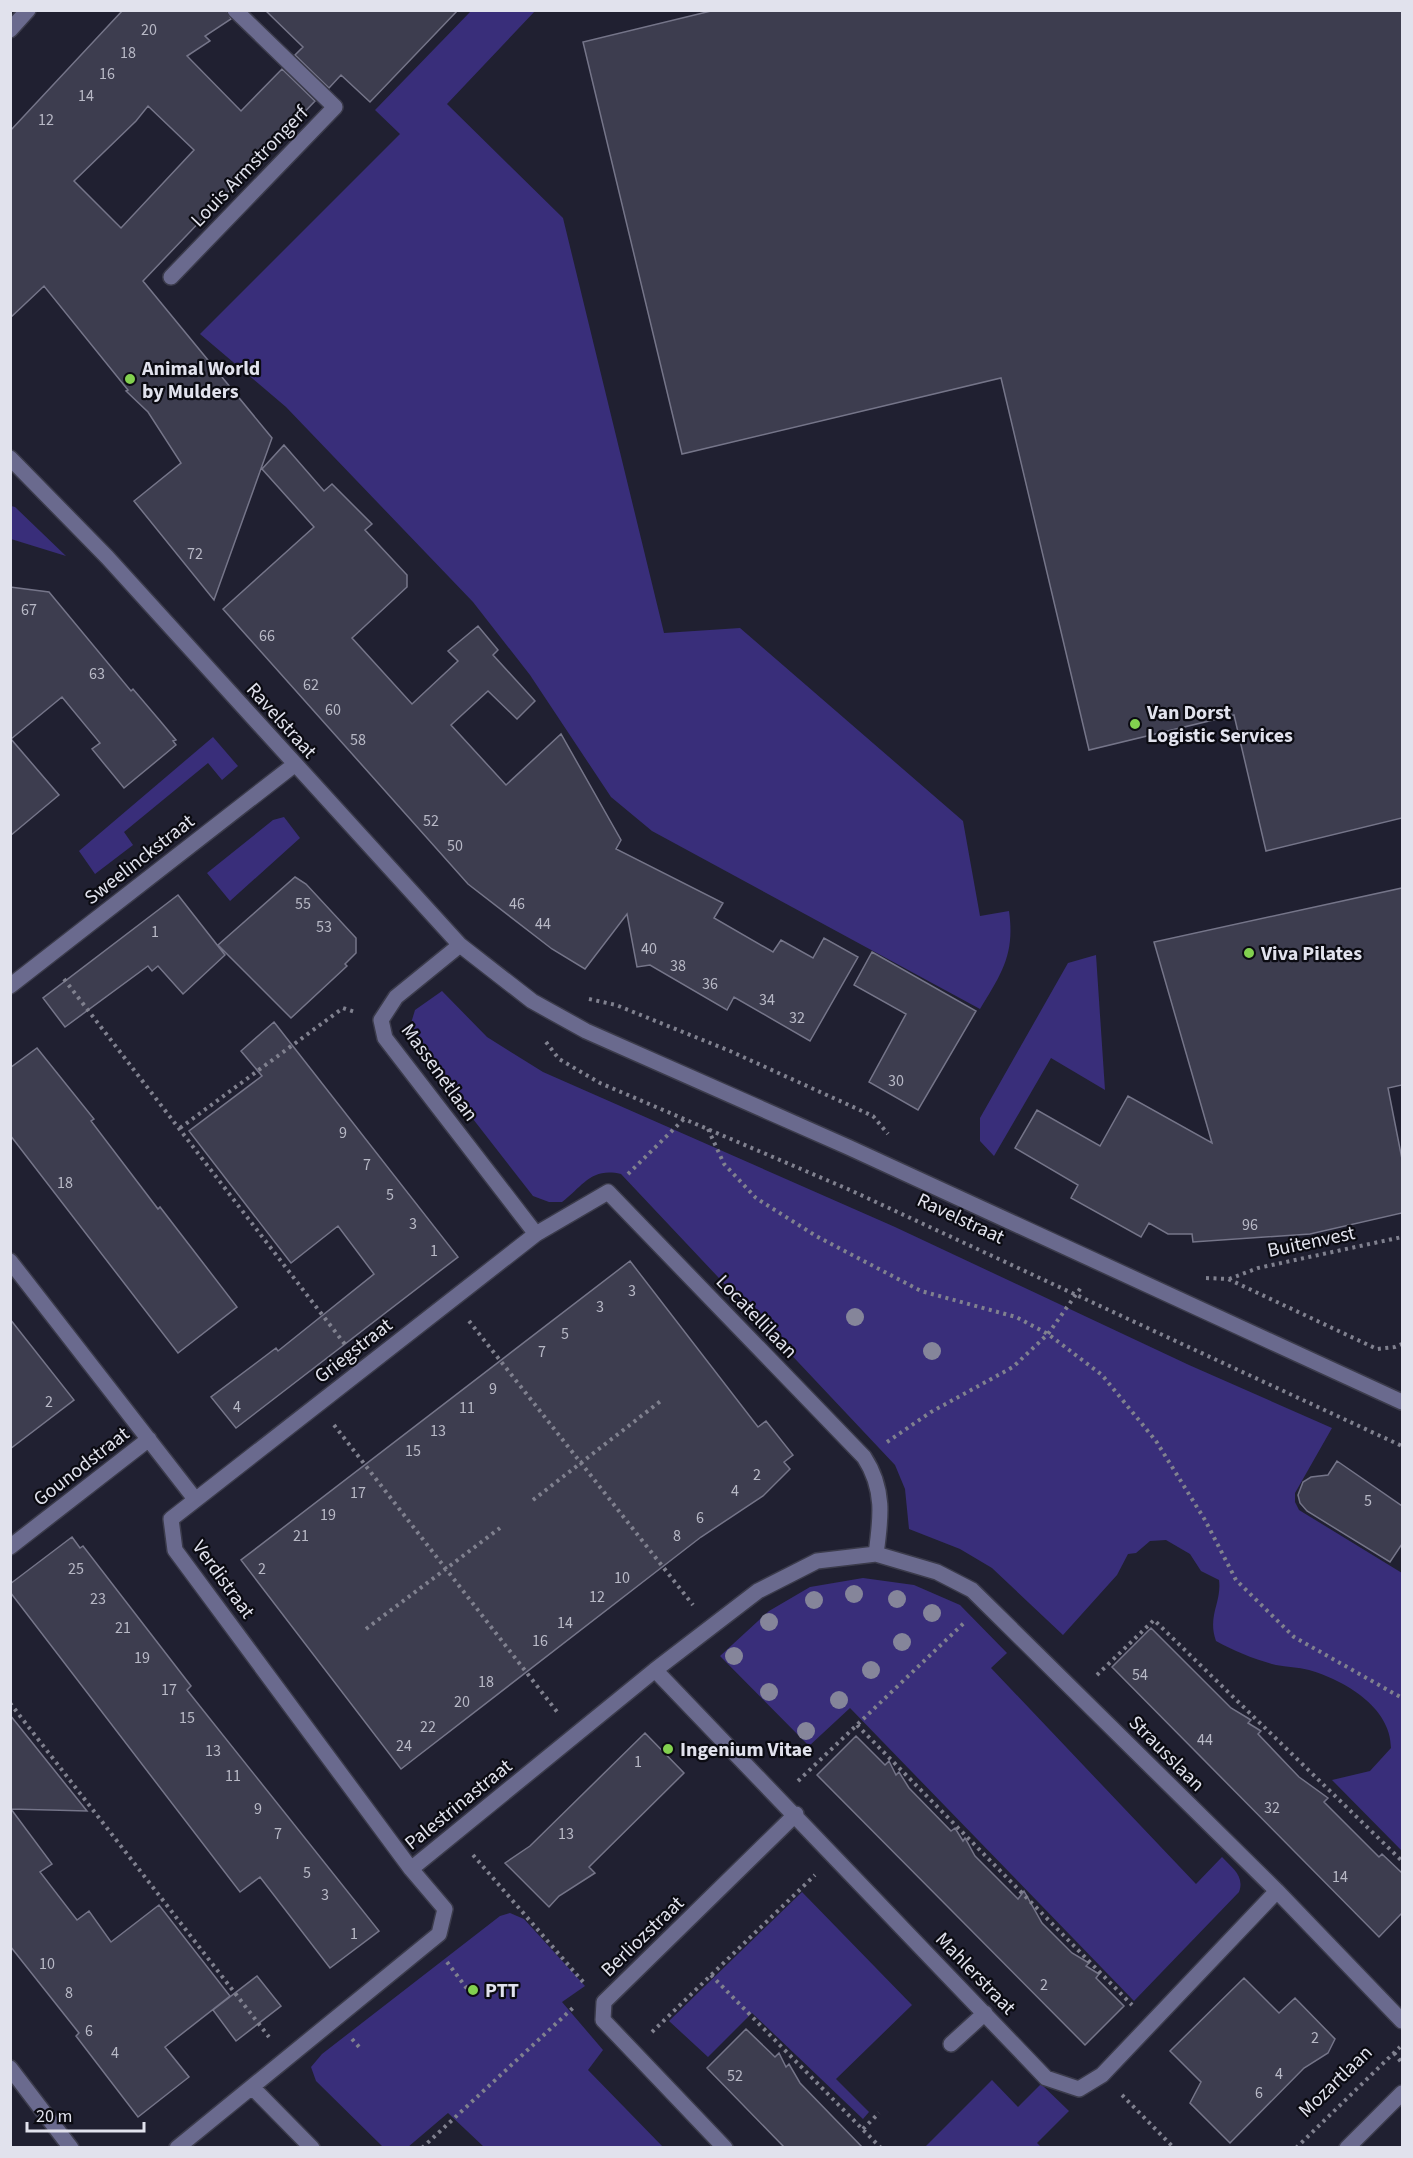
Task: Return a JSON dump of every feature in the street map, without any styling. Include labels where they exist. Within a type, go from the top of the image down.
[{"type":"street","points":[[10,30],[28,10]]},
{"type":"street","name":"Louis Armstrongerf","points":[[171,277],[335,107],[235,10]]},
{"type":"street","name":"Ravelstraat","points":[[10,458],[107,557],[460,945],[532,1001],[586,1031],[848,1146],[1402,1402]]},
{"type":"street","name":"Sweelinckstraat","points":[[10,986],[294,765]]},
{"type":"street","name":"Massenetlaan","points":[[460,945],[396,997],[381,1020],[384,1038],[536,1234]]},
{"type":"street","points":[[536,1234],[608,1192]]},
{"type":"street","name":"Locatellilaan","points":[[608,1192],[864,1457],[876,1476],[880,1518],[876,1554]]},
{"type":"street","name":"Griegstraat","points":[[195,1499],[536,1234]]},
{"type":"street","points":[[10,1261],[195,1499]]},
{"type":"street","name":"Gounodstraat","points":[[10,1548],[149,1439]]},
{"type":"street","name":"Verdistraat","points":[[195,1499],[171,1519],[175,1550],[411,1869]]},
{"type":"street","name":"Strausslaan","points":[[876,1554],[937,1572],[972,1590],[1277,1891],[1402,2021]]},
{"type":"street","name":"Palestrinastraat","points":[[177,2148],[439,1934],[445,1909],[411,1869],[655,1670],[758,1591],[817,1561],[876,1554]]},
{"type":"street","name":"Mahlerstraat","points":[[655,1670],[796,1814],[1047,2078],[1079,2089],[1102,2075],[1277,1891]]},
{"type":"street","name":"Berliozstraat","points":[[725,2148],[603,2020],[604,2002],[796,1814]]},
{"type":"street","points":[[951,2044],[985,2013]]},
{"type":"street","points":[[10,2068],[71,2148]]},
{"type":"street","points":[[252,2087],[312,2148]]},
{"type":"street","points":[[1347,2148],[1402,2093]]},
{"type":"path","points":[[47,957],[363,1368]]},
{"type":"path","points":[[583,999],[616,1005],[730,1051],[873,1116],[894,1137]]},
{"type":"path","name":"Ravelstraat","points":[[532,1001],[547,1045],[559,1059],[600,1083],[850,1190],[1402,1446]]},
{"type":"path","points":[[180,1128],[343,1008],[381,1020]]},
{"type":"path","points":[[608,1192],[685,1118]]},
{"type":"path","points":[[707,1127],[724,1164],[756,1198],[816,1236],[921,1291],[1016,1317],[1048,1334],[1102,1375],[1156,1441],[1205,1520],[1236,1580],[1294,1637],[1402,1698]]},
{"type":"path","name":"Buitenvest","points":[[1228,1279],[1258,1268],[1402,1237]]},
{"type":"path","points":[[864,1457],[931,1412],[1013,1367],[1048,1334],[1076,1296],[1095,1260]]},
{"type":"path","points":[[1201,1276],[1210,1280],[1228,1279],[1377,1348],[1395,1347],[1402,1344]]},
{"type":"path","points":[[452,1300],[711,1628]]},
{"type":"path","points":[[533,1500],[662,1400]]},
{"type":"path","points":[[317,1404],[575,1735]]},
{"type":"path","points":[[366,1629],[500,1528]]},
{"type":"path","points":[[780,1798],[985,1603]]},
{"type":"path","points":[[1077,1694],[1154,1620],[1402,1861]]},
{"type":"path","points":[[10,1703],[286,2059]]},
{"type":"path","points":[[857,1725],[1151,2024]]},
{"type":"path","points":[[454,1834],[591,1991],[604,2002]]},
{"type":"path","points":[[632,2052],[835,1855]]},
{"type":"path","points":[[711,1975],[881,2148]]},
{"type":"path","points":[[422,2148],[591,1991]]},
{"type":"path","name":"Mozartlaan","points":[[1296,2148],[1402,2045]]},
{"type":"path","points":[[1394,2053],[1402,2063]]},
{"type":"path","points":[[1102,2075],[1174,2148]]},
{"type":"path","points":[[862,2129],[879,2113]]},
{"type":"shaded area","points":[[471,11],[535,11],[447,104],[563,218],[664,633],[740,628],[963,821],[980,916],[1009,911],[1010,939],[1005,963],[980,1009],[652,831],[611,797],[530,675],[473,602],[286,407],[200,334],[400,134],[375,110]]},
{"type":"shaded area","points":[[11,506],[15,507],[66,556],[11,539]]},
{"type":"shaded area","points":[[213,737],[238,766],[222,780],[208,763],[124,832],[133,845],[95,874],[79,851]]},
{"type":"shaded area","points":[[284,817],[300,838],[230,901],[207,873],[273,820]]},
{"type":"shaded area","points":[[1096,955],[1105,1090],[1051,1058],[994,1156],[980,1141],[980,1118],[1068,963]]},
{"type":"shaded area","points":[[442,991],[487,1037],[543,1072],[895,1227],[1189,1365],[1332,1428],[1295,1493],[1295,1502],[1299,1510],[1402,1573],[1402,1851],[1332,1780],[1370,1771],[1391,1748],[1389,1733],[1383,1720],[1363,1697],[1337,1681],[1309,1670],[1261,1661],[1216,1641],[1213,1624],[1219,1595],[1219,1580],[1201,1571],[1190,1554],[1166,1540],[1150,1541],[1136,1553],[1128,1554],[1117,1575],[1063,1635],[992,1568],[960,1549],[909,1529],[905,1489],[895,1465],[621,1174],[602,1173],[588,1179],[562,1202],[549,1202],[533,1196],[417,1047],[409,1030],[415,1010]]},
{"type":"shaded area","points":[[863,1578],[914,1585],[960,1605],[1007,1653],[991,1668],[1196,1884],[1222,1857],[1239,1877],[1239,1892],[1134,2001],[850,1708],[809,1746],[720,1656],[769,1611],[810,1587]]},
{"type":"shaded area","points":[[802,1892],[912,2005],[836,2079],[869,2112],[863,2119],[752,2013],[708,2057],[669,2021]]},
{"type":"shaded area","points":[[510,1913],[524,1919],[585,1986],[562,2002],[603,2050],[588,2070],[663,2147],[484,2147],[448,2113],[408,2147],[383,2147],[316,2081],[311,2067],[322,2054],[500,1916]]},
{"type":"shaded area","points":[[992,2080],[1018,2107],[1041,2084],[1069,2111],[1037,2143],[1041,2147],[925,2147]]},
{"type":"building","points":[[123,10],[226,10],[231,19],[205,36],[210,41],[187,56],[241,111],[282,69],[315,101],[143,281],[272,438],[214,600],[134,501],[181,463],[148,412],[126,391],[128,390],[44,286],[10,318],[10,131]],"holes":[[[148,106],[194,150],[121,228],[74,181],[136,121]]]},
{"type":"building","points":[[265,10],[458,10],[370,102],[341,75],[329,88],[295,55],[303,47]]},
{"type":"building","points":[[715,10],[1402,10],[1402,818],[1266,851],[1234,715],[1089,750],[1001,378],[682,454],[583,42]]},
{"type":"building","points":[[284,445],[324,491],[332,484],[372,524],[365,530],[407,575],[407,587],[352,638],[412,704],[458,661],[448,651],[478,626],[498,650],[493,655],[535,701],[517,719],[488,691],[451,725],[506,785],[561,734],[621,840],[616,849],[723,903],[714,918],[773,952],[781,940],[813,958],[824,938],[858,957],[810,1041],[734,997],[727,1010],[650,965],[637,967],[627,914],[585,969],[552,949],[468,884],[223,609],[314,527],[262,469]]},
{"type":"building","points":[[10,587],[49,592],[131,691],[133,689],[176,740],[173,741],[176,745],[124,788],[92,749],[100,743],[62,697],[11,739],[59,795],[10,836]]},
{"type":"building","points":[[295,877],[306,884],[356,938],[356,953],[345,964],[347,966],[291,1018],[218,945]]},
{"type":"building","points":[[1402,888],[1402,1085],[1388,1088],[1402,1159],[1402,1213],[1310,1234],[1193,1242],[1192,1234],[1168,1234],[1149,1223],[1141,1237],[1071,1198],[1078,1185],[1015,1148],[1037,1110],[1100,1146],[1128,1096],[1212,1143],[1154,942]]},
{"type":"building","points":[[178,895],[225,955],[183,994],[158,966],[152,971],[148,966],[65,1027],[43,998]]},
{"type":"building","points":[[872,952],[976,1011],[918,1110],[869,1082],[906,1014],[854,985]]},
{"type":"building","points":[[274,1022],[458,1257],[236,1428],[211,1397],[276,1348],[278,1351],[374,1274],[338,1226],[291,1263],[189,1131],[262,1076],[241,1051]]},
{"type":"building","points":[[37,1048],[94,1119],[91,1121],[158,1209],[160,1207],[237,1307],[178,1353],[10,1135],[10,1068]]},
{"type":"building","points":[[630,1261],[758,1427],[766,1421],[793,1455],[784,1462],[790,1469],[763,1496],[701,1537],[401,1769],[241,1560]]},
{"type":"building","points":[[10,1319],[74,1400],[10,1449]]},
{"type":"building","points":[[1337,1461],[1402,1506],[1402,1544],[1390,1562],[1307,1511],[1300,1503],[1298,1495],[1303,1482],[1311,1477],[1328,1475]]},
{"type":"building","points":[[72,1537],[80,1548],[83,1546],[191,1686],[187,1690],[379,1931],[330,1968],[260,1877],[240,1892],[10,1592],[10,1584]]},
{"type":"building","points":[[1151,1628],[1231,1708],[1251,1720],[1248,1723],[1261,1731],[1258,1734],[1299,1777],[1328,1798],[1324,1802],[1379,1857],[1382,1854],[1402,1873],[1402,1913],[1379,1937],[1112,1667]]},
{"type":"building","points":[[10,1715],[87,1811],[11,1809],[52,1864],[40,1872],[77,1920],[89,1911],[111,1942],[159,1905],[230,1996],[165,2047],[189,2077],[138,2117],[76,2036],[79,2033],[10,1946]]},
{"type":"building","points":[[645,1733],[684,1773],[589,1867],[595,1873],[559,1896],[549,1907],[505,1863],[530,1846]]},
{"type":"building","points":[[856,1736],[885,1765],[889,1761],[896,1775],[899,1772],[909,1788],[951,1831],[955,1828],[963,1841],[965,1838],[975,1856],[1018,1899],[1024,1891],[1042,1923],[1072,1953],[1089,1963],[1086,1966],[1099,1974],[1096,1978],[1124,2006],[1085,2045],[817,1775]]},
{"type":"building","points":[[257,1976],[281,2006],[236,2041],[213,2010]]},
{"type":"building","points":[[1244,1978],[1279,2013],[1295,1998],[1335,2039],[1328,2053],[1304,2068],[1230,2143],[1190,2103],[1201,2082],[1170,2051]]},
{"type":"building","points":[[746,2029],[775,2057],[779,2053],[786,2067],[789,2064],[800,2083],[863,2148],[785,2148],[707,2068]]},
{"type":"place","name":"Animal World by Mulders","points":[[130,379]]},
{"type":"place","name":"Van Dorst Logistic Services","points":[[1135,724]]},
{"type":"place","name":"Viva Pilates","points":[[1249,953]]},
{"type":"place","name":"Ingenium Vitae","points":[[668,1749]]},
{"type":"place","name":"PTT","points":[[473,1990]]}]
